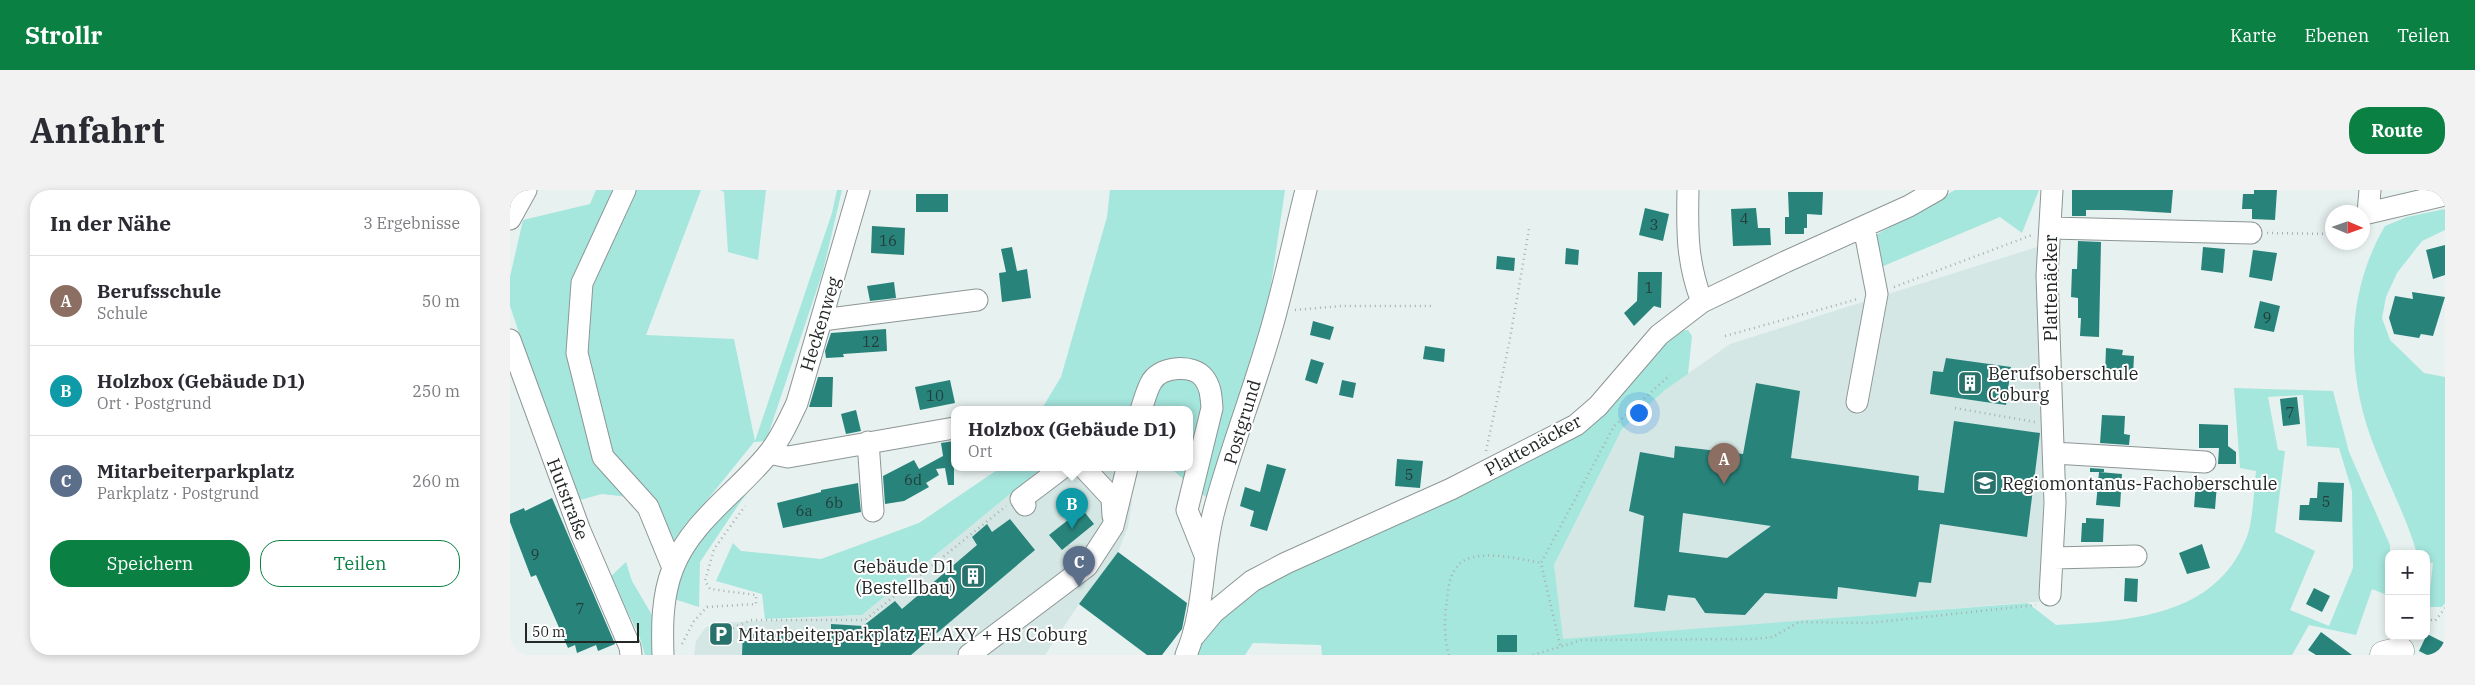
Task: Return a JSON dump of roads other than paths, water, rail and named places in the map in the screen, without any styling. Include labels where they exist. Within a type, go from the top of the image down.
[{"type":"street","points":[[510,219],[526,190]]},
{"type":"street","points":[[625,190],[582,283],[577,353],[603,457],[648,507],[673,568]]},
{"type":"street","name":"Heckenweg","points":[[671,653],[662,630],[664,600],[673,568],[694,534],[769,453],[786,427],[797,403],[859,190]]},
{"type":"street","name":"Postgrund","points":[[1190,646],[1200,609],[1205,555],[1215,508],[1276,312],[1306,190]]},
{"type":"street","points":[[1688,190],[1688,250],[1693,278],[1702,302]]},
{"type":"street","name":"Plattenäcker","points":[[1190,646],[1214,612],[1252,582],[1286,563],[1480,474],[1576,425],[1598,406],[1659,336],[1702,302],[1864,227],[1909,198],[1937,190]]},
{"type":"street","name":"Plattenäcker","points":[[2050,595],[2055,504],[2047,275],[2052,190]]},
{"type":"street","points":[[2370,190],[2368,213],[2445,195]]},
{"type":"street","points":[[1857,402],[1877,294],[1864,227]]},
{"type":"street","points":[[2051,228],[2250,233]]},
{"type":"street","points":[[822,320],[977,300]]},
{"type":"street","name":"Hutstraße","points":[[510,340],[580,530],[630,647],[631,655]]},
{"type":"street","points":[[1143,406],[1153,380],[1170,369],[1188,369],[1203,376],[1211,390],[1212,408],[1187,510],[1205,555]]},
{"type":"street","points":[[769,453],[788,457],[951,428]]},
{"type":"street","points":[[868,442],[874,511]]},
{"type":"street","points":[[2054,453],[2205,462]]},
{"type":"street","points":[[1087,471],[1112,498],[1113,526]]},
{"type":"street","points":[[969,655],[1087,566],[1113,526],[1126,471]]},
{"type":"street","points":[[1023,502],[1056,476]]},
{"type":"street","points":[[2053,558],[2136,556]]},
{"type":"place","name":"Berufsoberschule Coburg","points":[[1970,383]]},
{"type":"place","name":"Regiomontanus-Fachoberschule","points":[[1985,483]]},
{"type":"place","name":"Berufsschule","points":[[1724,484]]},
{"type":"place","name":"Holzbox (Gebäude D1)","points":[[1072,529]]},
{"type":"place","name":"Gebäude D1 (Bestellbau)","points":[[973,576]]},
{"type":"place","name":"Mitarbeiterparkplatz","points":[[1079,587]]},
{"type":"place","name":"Mitarbeiterparkplatz ELAXY + HS Coburg","points":[[721,634]]}]
